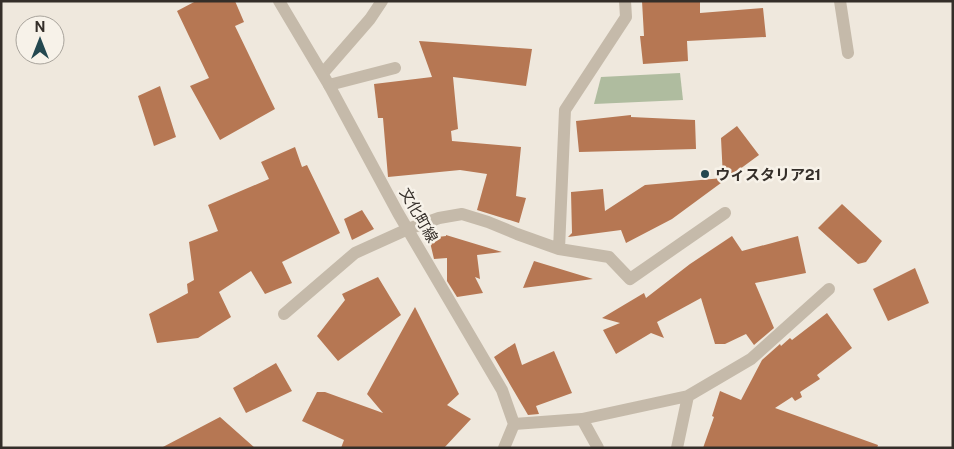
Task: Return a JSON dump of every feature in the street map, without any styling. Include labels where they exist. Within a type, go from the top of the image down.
[{"type":"street","name":"文化町線","points":[[279,1],[330,84],[398,213],[502,390],[514,424]]},
{"type":"street","points":[[322,73],[370,19],[382,1]]},
{"type":"street","points":[[559,249],[565,110],[626,17],[625,1]]},
{"type":"street","points":[[840,1],[848,53]]},
{"type":"street","points":[[330,84],[395,68]]},
{"type":"street","points":[[284,314],[355,253],[408,229],[440,218],[462,214],[559,249],[608,257],[630,279],[726,213]]},
{"type":"street","points":[[504,448],[514,424],[582,419],[688,396],[751,359],[829,289]]},
{"type":"street","points":[[677,448],[688,396]]},
{"type":"street","points":[[582,419],[598,448]]},
{"type":"green space","points":[[680,73],[683,100],[594,104],[601,77]]},
{"type":"building","points":[[196,1],[235,1],[244,22],[235,26],[275,109],[220,140],[190,86],[209,78],[177,11]]},
{"type":"building","points":[[642,1],[700,1],[700,13],[763,8],[766,37],[687,41],[688,61],[643,64],[640,36],[644,36]]},
{"type":"building","points":[[419,41],[532,49],[526,86],[453,77],[458,129],[451,131],[452,141],[521,147],[516,196],[526,198],[519,223],[477,210],[487,174],[460,170],[388,177],[383,118],[378,118],[374,84],[432,77]]},
{"type":"building","points":[[160,86],[176,137],[154,146],[138,96]]},
{"type":"building","points":[[631,115],[631,117],[695,120],[696,149],[579,152],[576,121]]},
{"type":"building","points":[[737,126],[759,155],[672,219],[626,243],[621,230],[568,237],[572,233],[571,192],[603,189],[605,211],[645,185],[723,178],[721,138]]},
{"type":"building","points":[[295,147],[302,167],[307,165],[340,233],[282,262],[292,283],[265,294],[251,271],[219,292],[231,317],[198,338],[157,343],[149,314],[188,293],[187,284],[194,280],[189,242],[218,231],[208,205],[269,179],[261,162]]},
{"type":"building","points":[[842,204],[882,241],[866,262],[858,264],[818,228]]},
{"type":"building","points":[[362,210],[374,229],[352,240],[344,219]]},
{"type":"building","points":[[446,235],[502,252],[477,255],[480,279],[475,277],[483,293],[457,297],[447,281],[447,258],[434,259],[429,238]]},
{"type":"building","points":[[732,236],[742,251],[798,236],[806,273],[755,283],[774,328],[754,345],[746,334],[725,344],[715,344],[701,298],[657,322],[664,338],[651,333],[616,354],[603,330],[620,323],[602,318],[644,293],[646,298],[690,264]]},
{"type":"building","points":[[534,261],[593,279],[523,288]]},
{"type":"building","points":[[915,268],[929,303],[888,321],[873,289]]},
{"type":"building","points":[[378,277],[401,315],[338,361],[317,336],[345,300],[342,294]]},
{"type":"building","points":[[415,307],[459,394],[447,405],[471,419],[444,448],[341,448],[344,440],[302,421],[317,392],[325,392],[383,413],[367,394]]},
{"type":"building","points":[[827,313],[852,348],[817,375],[820,379],[800,392],[802,397],[795,401],[792,397],[775,408],[878,445],[877,448],[703,448],[714,417],[712,416],[720,391],[741,400],[762,360],[780,344],[781,346],[790,338],[792,340]]},
{"type":"building","points":[[515,343],[522,365],[554,351],[572,393],[536,406],[539,414],[528,415],[494,357]]},
{"type":"building","points":[[276,363],[292,391],[246,413],[233,388]]},
{"type":"building","points":[[220,417],[255,448],[161,448]]},
{"type":"place","name":"ウィスタリア21","points":[[705,174]]}]
